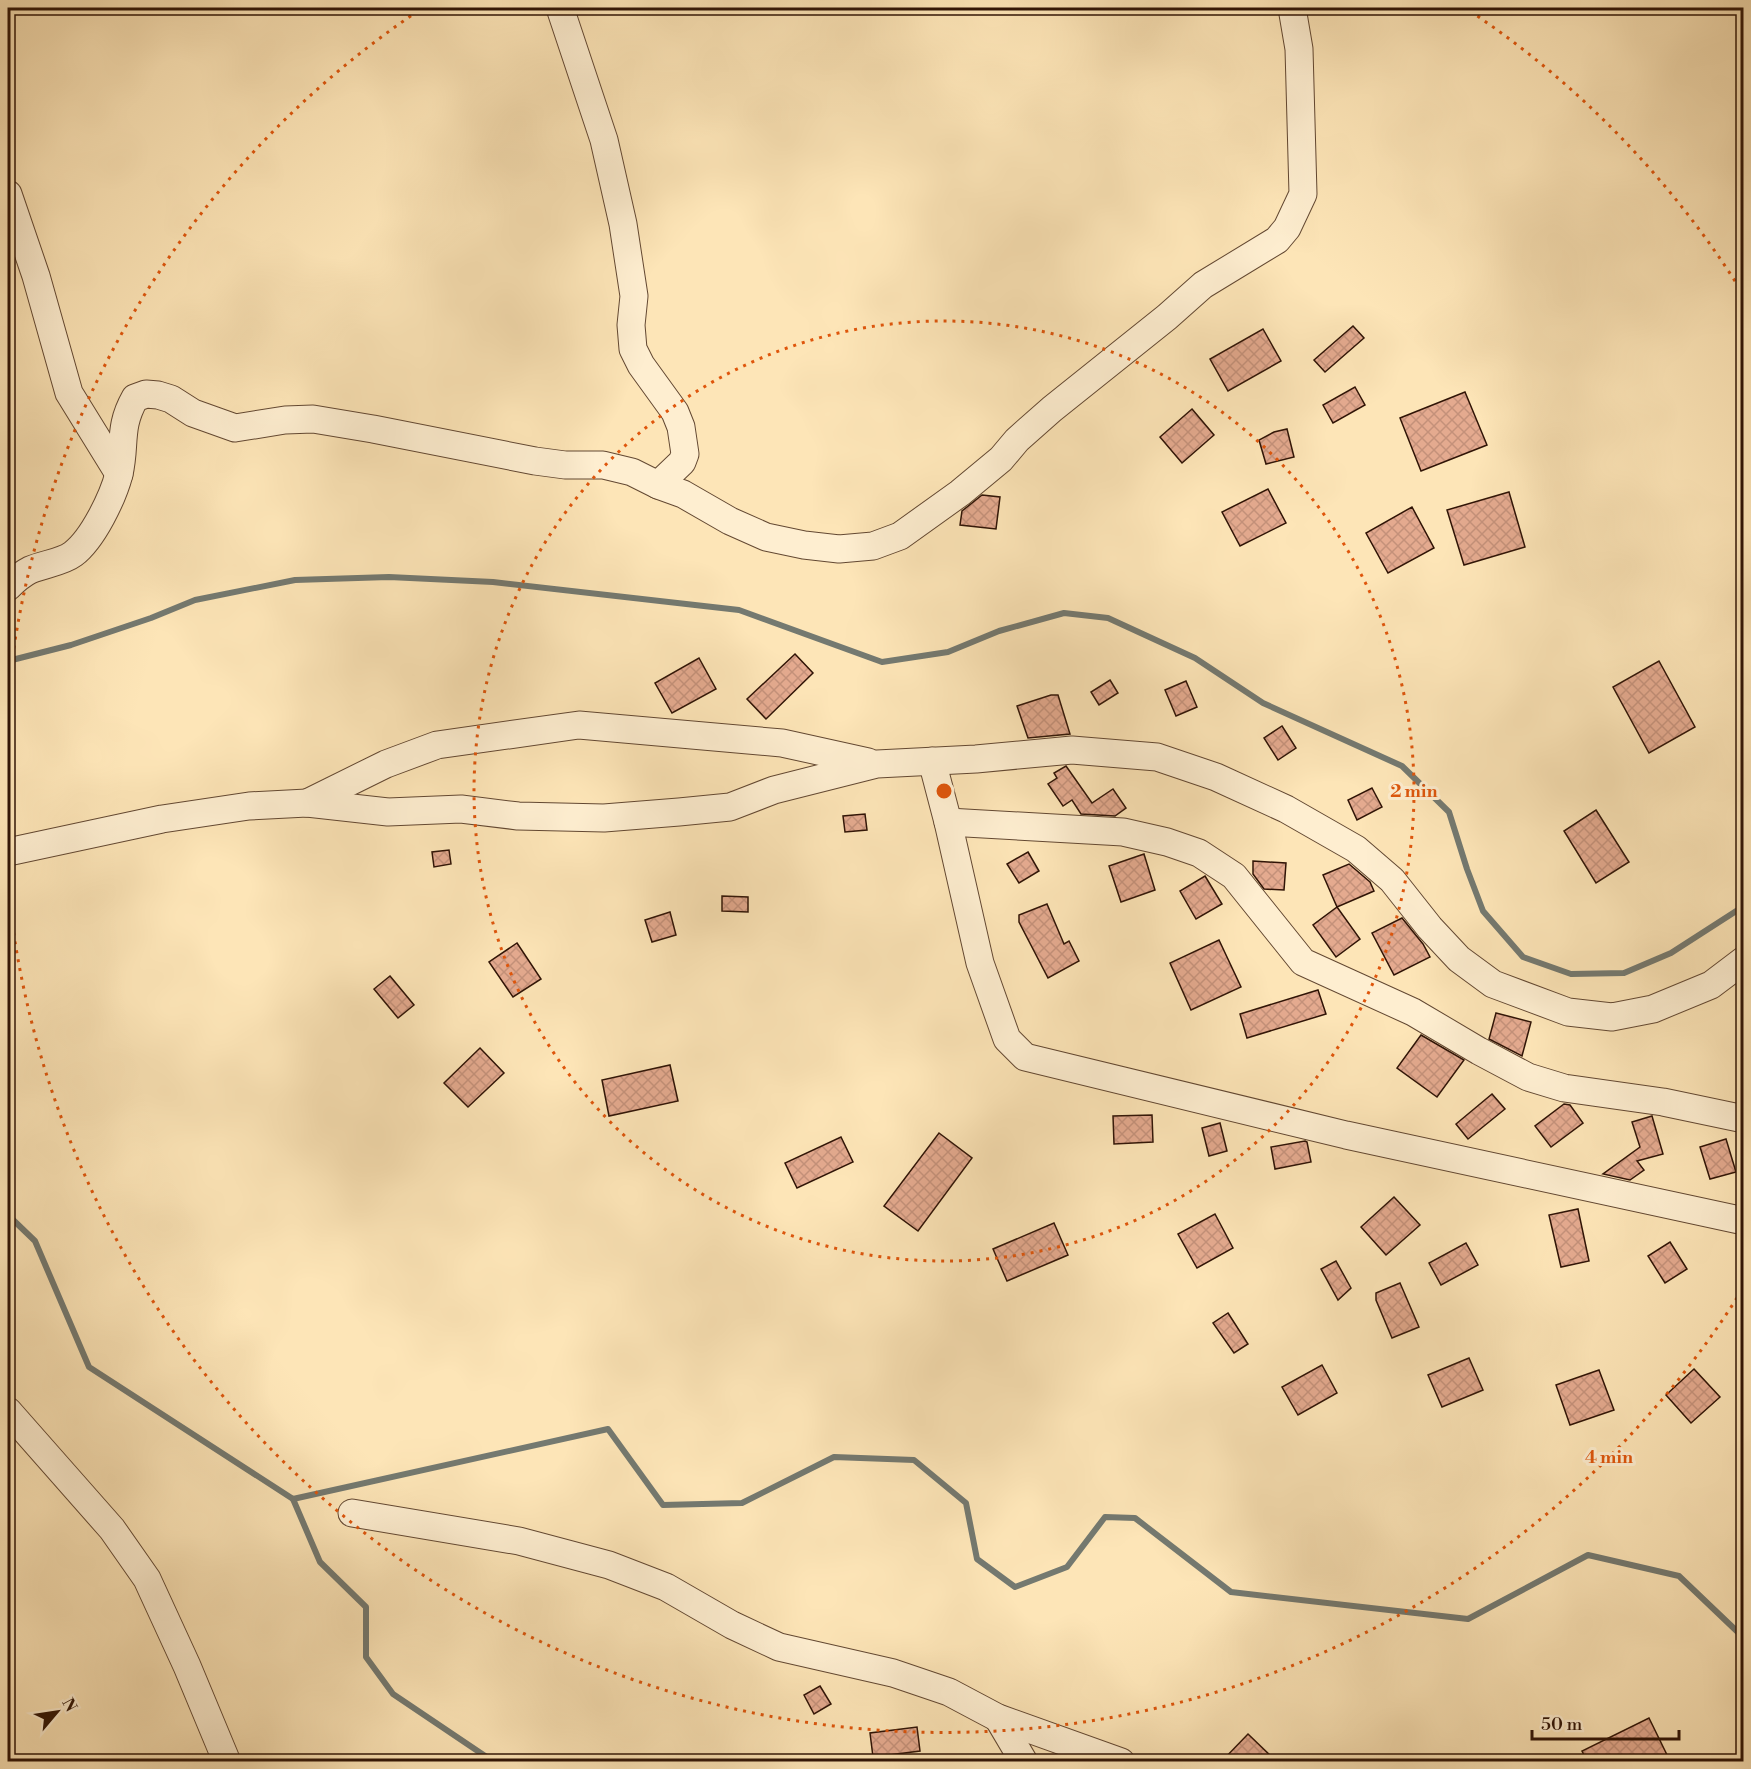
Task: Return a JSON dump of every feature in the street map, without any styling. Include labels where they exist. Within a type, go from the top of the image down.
[{"type":"street","points":[[560,8],[604,140],[623,224],[634,296],[631,325],[633,349],[675,412],[681,427],[685,454],[708,510]]},
{"type":"street","points":[[8,587],[28,570],[73,554],[97,525],[119,474],[123,424],[127,411],[135,398],[146,394],[171,399],[193,413],[235,428],[285,420],[313,419],[535,461],[565,465],[603,465],[632,472],[683,494],[708,510],[766,537],[804,545],[839,549],[873,546],[900,536],[960,494],[1002,459],[1017,440],[1043,417],[1203,285],[1276,240],[1287,228],[1303,194],[1299,49],[1292,8]]},
{"type":"street","points":[[8,194],[36,276],[69,393],[119,474]]},
{"type":"street","points":[[658,485],[682,462],[685,454]]},
{"type":"street","points":[[307,803],[386,764],[437,745],[579,725],[782,743],[877,764]]},
{"type":"street","points":[[8,852],[162,819],[249,806],[307,803],[388,812],[461,809],[518,816],[604,818],[730,807],[774,790],[877,764],[1072,750],[1157,757],[1216,777],[1286,809],[1356,849],[1392,880],[1430,928],[1459,958],[1493,984],[1568,1012],[1612,1017],[1653,1009],[1711,985],[1743,960]]},
{"type":"street","points":[[932,761],[981,963],[1007,1039],[1025,1057],[1346,1135],[1743,1221]]},
{"type":"street","points":[[948,822],[1123,832],[1167,842],[1199,853],[1234,876],[1303,962],[1413,1012],[1528,1077],[1564,1088],[1663,1102],[1743,1119]]},
{"type":"street","points":[[8,1411],[112,1529],[147,1579],[227,1761]]},
{"type":"street","points":[[352,1513],[519,1541],[609,1565],[666,1587],[732,1626],[779,1647],[893,1673],[949,1692],[998,1718],[1121,1761]]},
{"type":"street","points":[[998,1718],[1024,1761]]},
{"type":"building","points":[[1353,326],[1364,338],[1325,372],[1314,360]]},
{"type":"building","points":[[1263,329],[1281,361],[1228,391],[1210,359]]},
{"type":"building","points":[[1355,387],[1365,405],[1333,423],[1323,405]]},
{"type":"building","points":[[1465,392],[1487,445],[1421,471],[1400,418]]},
{"type":"building","points":[[1192,409],[1214,435],[1182,463],[1160,437]]},
{"type":"building","points":[[1287,429],[1294,457],[1266,464],[1259,440],[1274,432]]},
{"type":"building","points":[[1268,489],[1286,523],[1240,546],[1222,512]]},
{"type":"building","points":[[1509,492],[1525,547],[1464,565],[1447,510]]},
{"type":"building","points":[[982,495],[1000,497],[996,529],[960,525],[962,511]]},
{"type":"building","points":[[1412,507],[1434,548],[1388,573],[1366,533]]},
{"type":"building","points":[[795,654],[813,673],[766,719],[747,699]]},
{"type":"building","points":[[699,658],[716,689],[672,713],[655,683]]},
{"type":"building","points":[[1659,661],[1695,727],[1649,753],[1613,687]]},
{"type":"building","points":[[1110,680],[1118,693],[1099,705],[1091,692]]},
{"type":"building","points":[[1186,681],[1197,707],[1176,716],[1165,690]]},
{"type":"building","points":[[1051,695],[1058,695],[1070,734],[1028,738],[1017,706]]},
{"type":"building","points":[[1282,726],[1296,748],[1278,760],[1264,738]]},
{"type":"building","points":[[1066,766],[1092,803],[1113,789],[1126,808],[1115,816],[1081,814],[1072,800],[1063,806],[1048,784],[1057,778],[1054,773]]},
{"type":"building","points":[[1372,788],[1382,807],[1357,820],[1348,800]]},
{"type":"building","points":[[1596,810],[1629,862],[1596,883],[1564,831]]},
{"type":"building","points":[[865,814],[867,830],[845,832],[843,816]]},
{"type":"building","points":[[449,850],[451,864],[434,867],[432,852]]},
{"type":"building","points":[[1028,852],[1039,871],[1019,883],[1007,864]]},
{"type":"building","points":[[1144,854],[1155,890],[1121,902],[1109,866]]},
{"type":"building","points":[[1253,861],[1286,863],[1284,890],[1264,889],[1253,874]]},
{"type":"building","points":[[1349,864],[1370,882],[1374,891],[1337,907],[1323,875]]},
{"type":"building","points":[[1205,876],[1222,904],[1196,919],[1180,891]]},
{"type":"building","points":[[722,896],[748,897],[748,912],[722,911]]},
{"type":"building","points":[[1047,904],[1064,944],[1069,941],[1079,961],[1048,978],[1019,922],[1019,915]]},
{"type":"building","points":[[1337,907],[1360,939],[1336,957],[1313,925]]},
{"type":"building","points":[[670,912],[676,935],[652,942],[645,920]]},
{"type":"building","points":[[1402,918],[1423,944],[1430,957],[1394,975],[1372,933]]},
{"type":"building","points":[[1219,940],[1241,987],[1191,1010],[1170,963]]},
{"type":"building","points":[[517,943],[541,979],[513,997],[489,962]]},
{"type":"building","points":[[390,976],[414,1005],[398,1018],[374,989]]},
{"type":"building","points":[[1318,990],[1326,1014],[1247,1038],[1240,1014]]},
{"type":"building","points":[[1496,1013],[1531,1022],[1522,1056],[1489,1039]]},
{"type":"building","points":[[1421,1035],[1464,1060],[1437,1097],[1397,1068]]},
{"type":"building","points":[[480,1048],[504,1073],[468,1107],[444,1083]]},
{"type":"building","points":[[670,1065],[678,1101],[609,1116],[602,1080]]},
{"type":"building","points":[[1492,1094],[1505,1109],[1468,1139],[1456,1124]]},
{"type":"building","points":[[1564,1104],[1570,1105],[1583,1123],[1551,1147],[1535,1126]]},
{"type":"building","points":[[1152,1115],[1153,1142],[1114,1144],[1113,1116]]},
{"type":"building","points":[[1652,1116],[1663,1154],[1637,1161],[1644,1170],[1630,1180],[1603,1174],[1640,1147],[1632,1122]]},
{"type":"building","points":[[1220,1123],[1227,1151],[1209,1156],[1202,1128]]},
{"type":"building","points":[[939,1133],[972,1158],[918,1231],[884,1206]]},
{"type":"building","points":[[841,1137],[853,1162],[797,1188],[785,1163]]},
{"type":"building","points":[[1726,1139],[1736,1172],[1710,1179],[1700,1147]]},
{"type":"building","points":[[1305,1141],[1311,1162],[1275,1169],[1271,1147]]},
{"type":"building","points":[[1394,1197],[1420,1225],[1386,1255],[1361,1227]]},
{"type":"building","points":[[1578,1209],[1589,1261],[1561,1267],[1549,1215]]},
{"type":"building","points":[[1215,1214],[1233,1248],[1197,1268],[1178,1234]]},
{"type":"building","points":[[1054,1223],[1068,1255],[1007,1281],[993,1249]]},
{"type":"building","points":[[1670,1242],[1687,1269],[1665,1283],[1648,1256]]},
{"type":"building","points":[[1466,1243],[1478,1265],[1441,1285],[1429,1263]]},
{"type":"building","points":[[1336,1261],[1351,1288],[1338,1300],[1321,1269]]},
{"type":"building","points":[[1400,1283],[1419,1327],[1392,1338],[1376,1300],[1376,1293]]},
{"type":"building","points":[[1228,1313],[1248,1344],[1234,1353],[1213,1323]]},
{"type":"building","points":[[1469,1358],[1483,1390],[1442,1407],[1428,1375]]},
{"type":"building","points":[[1322,1365],[1337,1393],[1298,1415],[1282,1387]]},
{"type":"building","points":[[1694,1369],[1720,1397],[1691,1423],[1666,1395]]},
{"type":"building","points":[[1599,1370],[1614,1410],[1570,1425],[1556,1385]]},
{"type":"building","points":[[820,1686],[831,1704],[814,1714],[804,1695]]},
{"type":"building","points":[[1649,1718],[1670,1761],[1587,1761],[1582,1751]]},
{"type":"building","points":[[917,1727],[920,1751],[873,1757],[870,1733]]},
{"type":"building","points":[[1248,1734],[1276,1761],[1222,1761]]},
{"type":"waterway","points":[[8,661],[71,645],[151,618],[195,600],[295,580],[389,577],[493,582],[739,610],[882,662],[948,652],[999,631],[1064,613],[1108,618],[1195,658],[1263,703],[1402,766],[1449,812],[1483,911],[1523,957],[1571,974],[1624,973],[1671,953],[1744,906]]},
{"type":"waterway","points":[[8,1215],[35,1241],[89,1367],[293,1499],[608,1429],[663,1505],[742,1503],[834,1457],[914,1460],[966,1503],[977,1559],[1015,1587],[1067,1567],[1105,1517],[1135,1518],[1231,1592],[1468,1619],[1588,1555],[1679,1576],[1744,1638]]},
{"type":"waterway","points":[[293,1499],[320,1562],[366,1607],[366,1657],[393,1694],[494,1762]]}]
